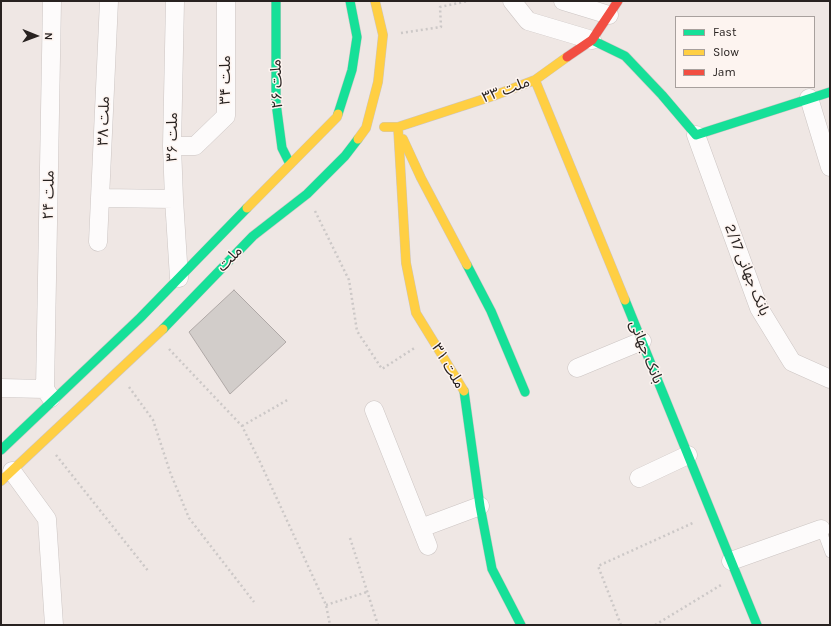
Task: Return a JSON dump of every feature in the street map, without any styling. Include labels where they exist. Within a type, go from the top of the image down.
[{"type":"street","name":"ملت ۲۴","points":[[52,1],[58,405]]},
{"type":"street","name":"ملت ۳۸","points":[[98,242],[109,1]]},
{"type":"street","name":"ملت ۳۶","points":[[175,1],[172,146],[179,278]]},
{"type":"street","name":"ملت ۳۴","points":[[172,146],[195,146],[226,116],[226,1]]},
{"type":"street","name":"ملت ۲۶","points":[[276,1],[276,103],[282,148],[290,164]]},
{"type":"street","name":"ملت","points":[[1,450],[58,405],[140,318],[337,117],[352,70],[356,37],[350,1]]},
{"type":"street","name":"ملت","points":[[7,476],[45,440],[58,405],[117,372],[157,336],[253,236],[307,194],[345,156],[366,128],[378,82],[383,36],[375,1]]},
{"type":"street","points":[[512,1],[528,21],[592,40],[625,56],[662,95],[696,135],[830,92]]},
{"type":"street","points":[[563,1],[614,8]]},
{"type":"street","name":"ملت ۳۳","points":[[366,128],[398,127],[493,96],[535,80],[592,40],[614,8]]},
{"type":"street","name":"بانک جهانی","points":[[535,80],[756,625]]},
{"type":"street","points":[[809,98],[830,167]]},
{"type":"street","points":[[398,127],[421,178],[491,311],[525,392]]},
{"type":"street","name":"ملت ۳۱","points":[[398,127],[406,263],[416,313],[464,389],[480,506],[492,569],[521,625]]},
{"type":"street","name":"بانک جهانی 2/17","points":[[696,135],[759,308],[792,362],[830,379]]},
{"type":"street","points":[[101,198],[174,199]]},
{"type":"street","points":[[237,218],[253,236]]},
{"type":"street","points":[[577,368],[642,342]]},
{"type":"street","points":[[1,388],[58,405]]},
{"type":"street","points":[[374,410],[428,546]]},
{"type":"street","points":[[639,478],[688,455]]},
{"type":"street","points":[[7,476],[47,519],[54,625]]},
{"type":"street","points":[[421,528],[480,506]]},
{"type":"street","points":[[733,568],[821,529]]},
{"type":"lane","points":[[821,529],[830,553]]},
{"type":"path","points":[[383,36],[441,27],[440,7],[468,1]]},
{"type":"path","points":[[307,194],[349,280],[357,331],[382,369],[431,337]]},
{"type":"path","points":[[157,336],[242,426],[326,605],[330,625]]},
{"type":"path","points":[[117,372],[153,420],[170,472],[189,518],[254,602]]},
{"type":"path","points":[[242,426],[289,399]]},
{"type":"path","points":[[45,440],[149,572]]},
{"type":"path","points":[[621,625],[598,566],[712,515]]},
{"type":"path","points":[[350,538],[378,625]]},
{"type":"path","points":[[654,625],[679,611],[733,568]]},
{"type":"path","points":[[326,605],[367,592]]},
{"type":"building","points":[[234,290],[286,342],[230,394],[189,332]]},
{"type":"traffic: fast","points":[[276,1],[276,103],[282,148],[290,164]]},
{"type":"traffic: fast","points":[[338,114],[352,70],[357,37],[350,1]]},
{"type":"traffic: fast","points":[[592,40],[625,56],[662,95],[696,135],[830,92]]},
{"type":"traffic: fast","points":[[163,329],[253,236],[307,194],[345,156],[358,139]]},
{"type":"traffic: fast","points":[[1,450],[140,318],[247,208]]},
{"type":"traffic: fast","points":[[467,265],[491,311],[525,392]]},
{"type":"traffic: fast","points":[[625,300],[757,625]]},
{"type":"traffic: fast","points":[[464,391],[480,506],[492,569],[521,625]]},
{"type":"traffic: slow","points":[[358,139],[366,128],[378,82],[383,35],[375,1]]},
{"type":"traffic: slow","points":[[384,127],[398,127],[493,96],[535,80],[567,57]]},
{"type":"traffic: slow","points":[[535,80],[625,300]]},
{"type":"traffic: slow","points":[[247,208],[337,117],[338,114]]},
{"type":"traffic: slow","points":[[398,127],[406,263],[416,313],[464,391]]},
{"type":"traffic: slow","points":[[403,139],[421,178],[467,265]]},
{"type":"traffic: slow","points":[[1,481],[163,329]]},
{"type":"traffic: jam","points":[[567,57],[592,40],[618,1]]}]
